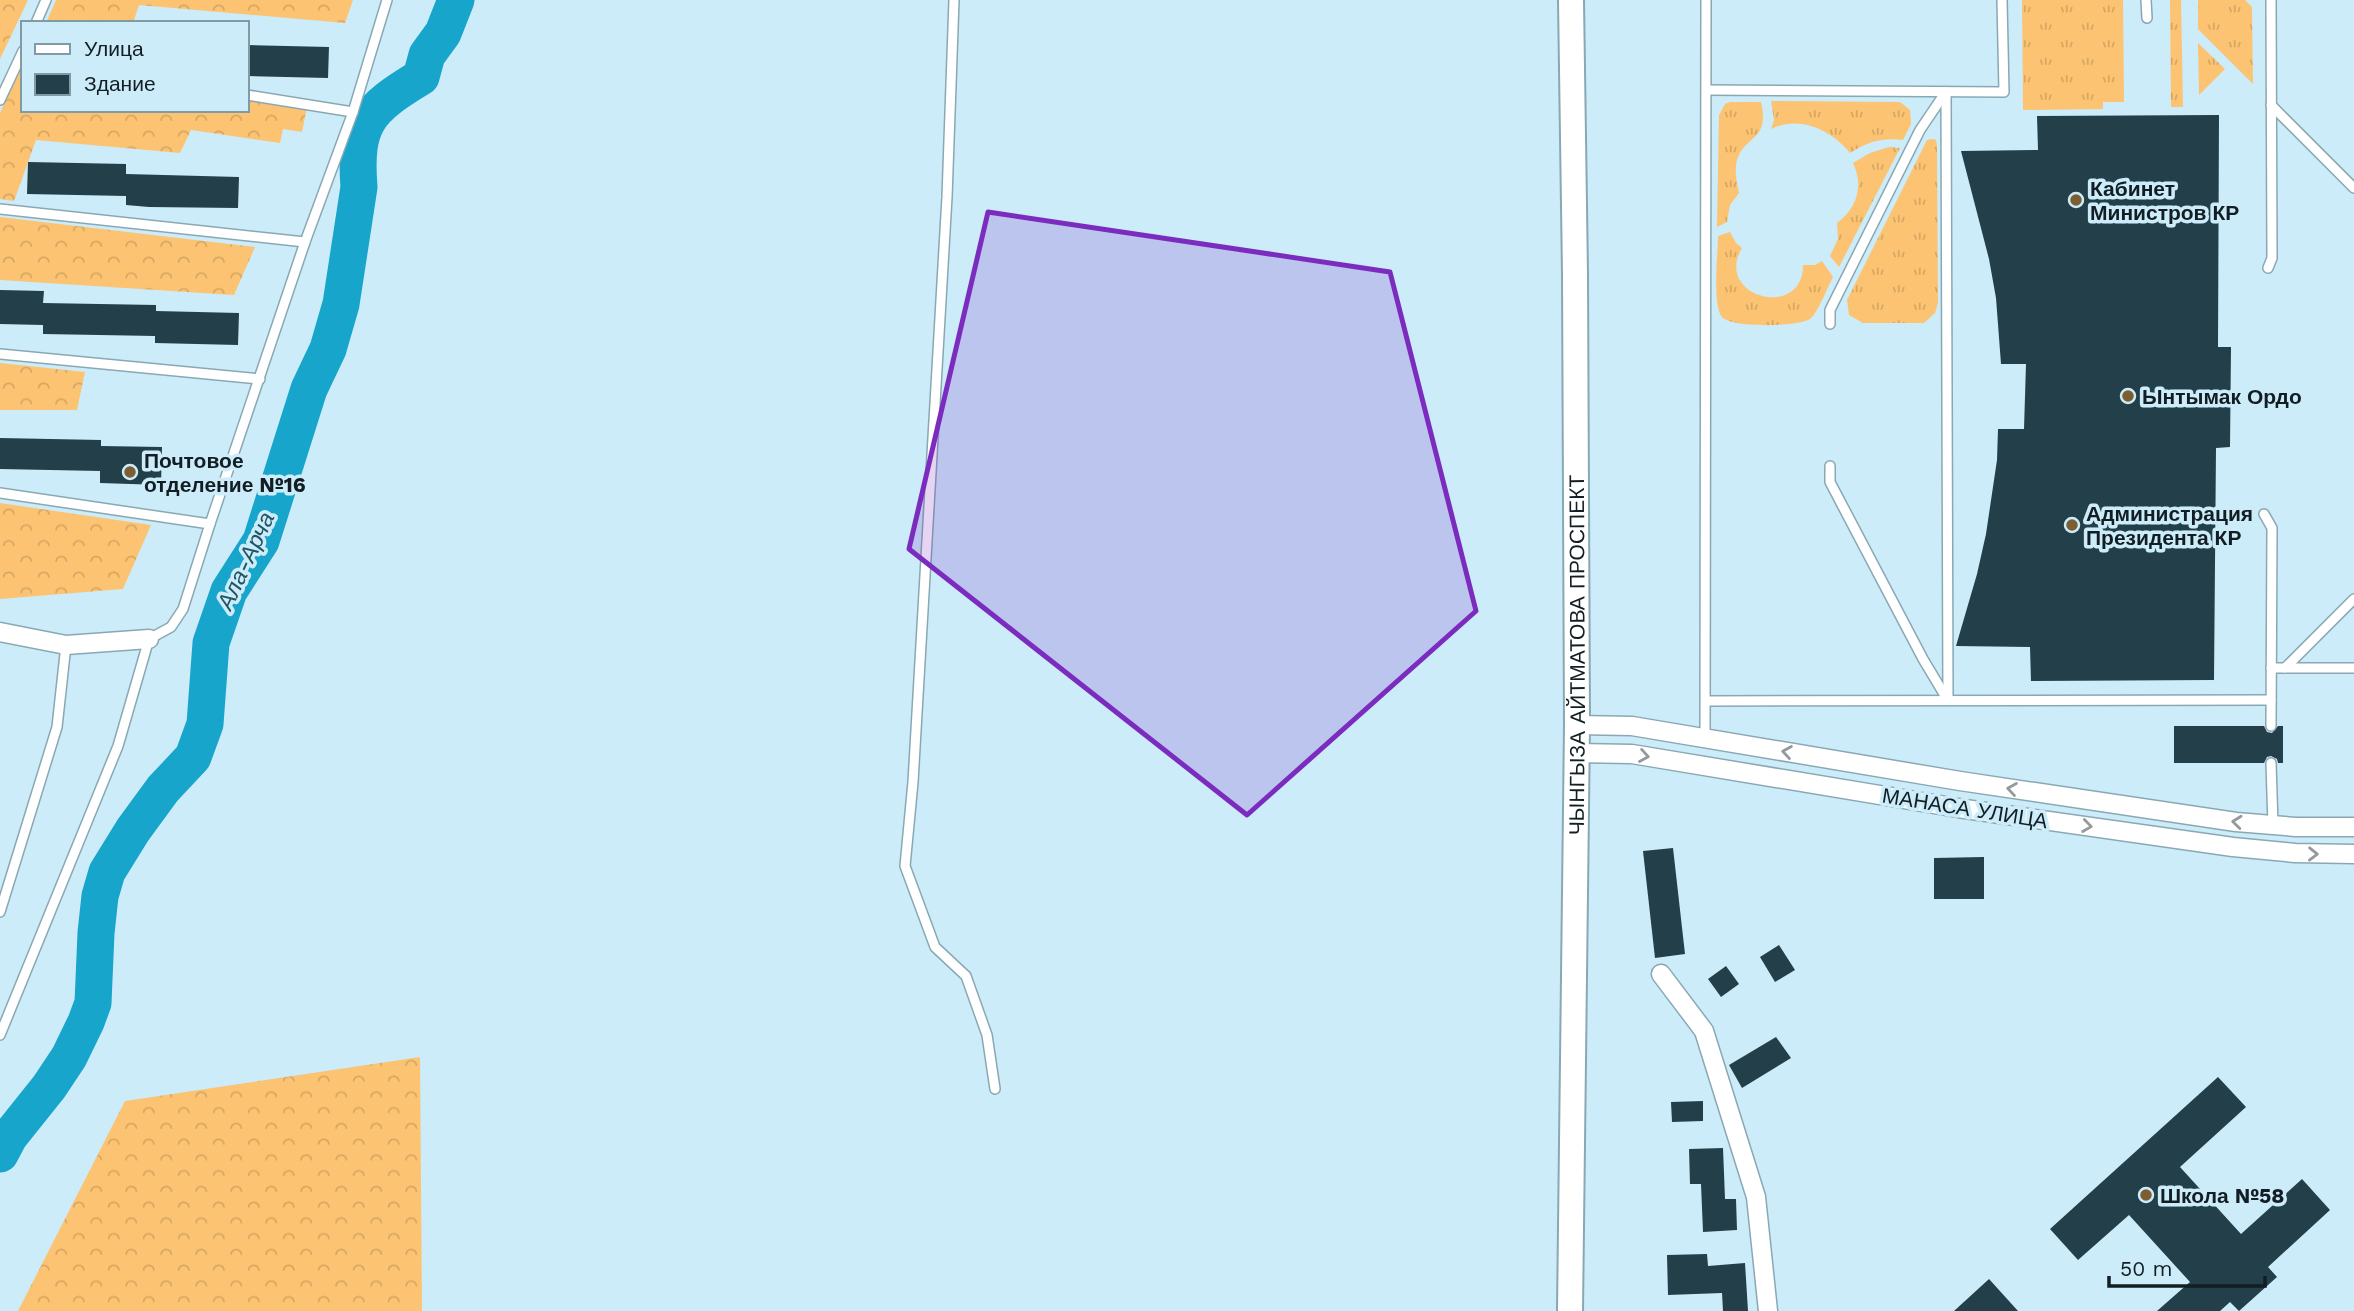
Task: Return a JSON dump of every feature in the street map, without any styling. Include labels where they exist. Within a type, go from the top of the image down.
[{"type":"main road","name":"ЧЫНГЫЗА АЙТМАТОВА ПРОСПЕКТ","points":[[1570,1311],[1577,725],[1571,0]]},
{"type":"street","points":[[0,632],[66,645],[149,639]]},
{"type":"street","name":"МАНАСА УЛИЦА","points":[[1577,725],[1632,726],[1960,781],[2236,822],[2354,827]]},
{"type":"street","name":"МАНАСА УЛИЦА","points":[[1576,752],[1632,754],[1958,808],[2271,851],[2354,854]]},
{"type":"street","points":[[2271,851],[2273,825]]},
{"type":"street","points":[[1661,974],[1704,1031],[1756,1197],[1768,1311]]},
{"type":"lane","points":[[37,21],[46,0]]},
{"type":"lane","points":[[0,1035],[118,746],[149,639],[163,633],[177,621],[188,595],[305,242],[353,112],[387,0]]},
{"type":"lane","points":[[954,0],[947,197],[913,782],[905,866],[935,947],[966,976],[988,1035],[995,1089]]},
{"type":"lane","points":[[1706,0],[1706,739]]},
{"type":"lane","points":[[1707,90],[2004,92],[2002,0]]},
{"type":"lane","points":[[2146,0],[2147,18]]},
{"type":"lane","points":[[2269,268],[2272,258],[2271,0]]},
{"type":"lane","points":[[0,100],[21,57]]},
{"type":"lane","points":[[1830,324],[1830,310],[1920,130],[1946,92]]},
{"type":"lane","points":[[1946,92],[1948,700]]},
{"type":"lane","points":[[248,96],[353,112]]},
{"type":"lane","points":[[2271,105],[2354,188]]},
{"type":"lane","points":[[0,209],[305,242]]},
{"type":"lane","points":[[0,354],[260,379]]},
{"type":"lane","points":[[1830,466],[1830,482],[1923,659],[1948,700]]},
{"type":"lane","points":[[0,493],[210,524]]},
{"type":"lane","points":[[2264,514],[2272,528],[2271,726]]},
{"type":"lane","points":[[2285,668],[2354,598]]},
{"type":"lane","points":[[0,912],[57,727],[66,645]]},
{"type":"lane","points":[[2271,668],[2354,668]]},
{"type":"lane","points":[[1706,701],[2271,699]]},
{"type":"lane","points":[[2271,763],[2273,825]]},
{"type":"highlighted area","points":[[988,212],[1390,272],[1476,611],[1247,815],[909,549]]},
{"type":"green space","points":[[0,0],[28,0],[0,59]]},
{"type":"green space","points":[[56,0],[353,0],[345,23],[139,5],[134,21],[47,21]]},
{"type":"green space","points":[[2022,0],[2123,0],[2124,102],[2103,102],[2103,109],[2023,110]]},
{"type":"green space","points":[[2170,0],[2181,0],[2183,107],[2171,107]]},
{"type":"green space","points":[[2198,0],[2245,0],[2252,7],[2253,84],[2198,29]]},
{"type":"green space","points":[[2198,43],[2225,69],[2199,95]]},
{"type":"green space","points":[[19,71],[21,112],[248,112],[248,99],[307,107],[302,132],[283,129],[280,143],[191,130],[180,153],[36,140],[14,201],[0,199],[0,113]]},
{"type":"green space","points":[[1771,101],[1900,102],[1910,110],[1911,124],[1903,140],[1875,141],[1850,153],[1834,138],[1814,127],[1793,124],[1771,129],[1774,120]]},
{"type":"green space","points":[[1761,102],[1763,115],[1760,131],[1737,160],[1739,193],[1730,205],[1727,222],[1717,227],[1719,115],[1725,104]]},
{"type":"green space","points":[[1927,140],[1936,140],[1937,145],[1938,303],[1935,313],[1924,323],[1863,323],[1849,315],[1847,300]]},
{"type":"green space","points":[[1889,147],[1900,148],[1839,267],[1830,256],[1838,239],[1837,223],[1849,211],[1857,196],[1858,180],[1853,163],[1870,153]]},
{"type":"green space","points":[[0,217],[255,247],[234,295],[0,280]]},
{"type":"green space","points":[[1730,232],[1742,248],[1736,265],[1739,279],[1749,290],[1762,296],[1776,297],[1789,293],[1799,282],[1803,265],[1815,265],[1822,261],[1833,277],[1810,319],[1792,324],[1751,325],[1728,321],[1722,317],[1716,291],[1718,236]]},
{"type":"green space","points":[[0,363],[85,372],[77,410],[0,410]]},
{"type":"green space","points":[[0,503],[151,525],[123,589],[0,599]]},
{"type":"green space","points":[[420,1057],[422,1311],[18,1311],[125,1101]]},
{"type":"building","points":[[248,45],[329,47],[328,78],[248,76]]},
{"type":"building","name":"Ынтымак Ордо","points":[[2219,115],[2218,347],[2231,347],[2230,447],[2216,448],[2214,680],[2031,681],[2030,647],[1956,646],[1986,534],[1997,460],[1998,429],[2024,429],[2026,364],[2001,364],[1996,298],[1989,259],[1961,151],[2038,150],[2037,116]]},
{"type":"building","points":[[28,162],[126,164],[126,174],[239,177],[238,208],[149,207],[126,205],[126,196],[27,194]]},
{"type":"building","points":[[0,290],[44,291],[43,303],[156,305],[156,311],[239,313],[238,345],[155,343],[155,336],[43,334],[43,325],[0,324]]},
{"type":"building","points":[[0,438],[101,440],[101,446],[162,447],[161,485],[100,483],[100,471],[0,469]]},
{"type":"building","points":[[2174,726],[2264,726],[2267,732],[2272,733],[2278,726],[2283,726],[2283,763],[2278,763],[2277,759],[2271,756],[2267,757],[2264,763],[2174,763]]},
{"type":"building","points":[[1673,848],[1685,954],[1655,958],[1643,851]]},
{"type":"building","points":[[1984,857],[1984,899],[1934,899],[1934,858]]},
{"type":"building","points":[[1779,945],[1795,970],[1775,982],[1760,957]]},
{"type":"building","points":[[1726,966],[1739,984],[1721,997],[1708,979]]},
{"type":"building","points":[[1776,1037],[1791,1058],[1742,1088],[1729,1065]]},
{"type":"building","name":"Школа №58","points":[[2218,1077],[2246,1107],[2180,1167],[2241,1234],[2302,1179],[2330,1210],[2268,1267],[2277,1277],[2239,1311],[2230,1302],[2220,1311],[2157,1311],[2190,1282],[2129,1215],[2078,1260],[2050,1229]]},
{"type":"building","points":[[1703,1101],[1703,1121],[1672,1122],[1671,1102]]},
{"type":"building","points":[[1723,1148],[1725,1199],[1736,1199],[1737,1230],[1703,1232],[1701,1184],[1690,1184],[1689,1149]]},
{"type":"building","points":[[1707,1254],[1708,1266],[1745,1263],[1748,1311],[1723,1311],[1722,1293],[1668,1295],[1667,1255]]},
{"type":"building","points":[[1989,1279],[2018,1311],[1954,1311]]},
{"type":"waterway","name":"Ала-Арча","points":[[0,1154],[9,1137],[69,1057],[86,1022],[93,1003],[96,933],[100,896],[107,872],[163,789],[193,757],[205,724],[211,643],[229,591],[261,541],[309,389],[328,349],[341,304],[359,187],[358,165],[362,133],[377,109],[421,77],[427,55],[443,33],[456,0]]},
{"type":"place","name":"Кабинет Министров КР","points":[[2076,200]]},
{"type":"place","name":"Ынтымак Ордо","points":[[2128,396]]},
{"type":"place","name":"Почтовое отделение №16","points":[[130,472]]},
{"type":"place","name":"Администрация Президента КР","points":[[2072,525]]},
{"type":"place","name":"Школа №58","points":[[2146,1195]]}]
